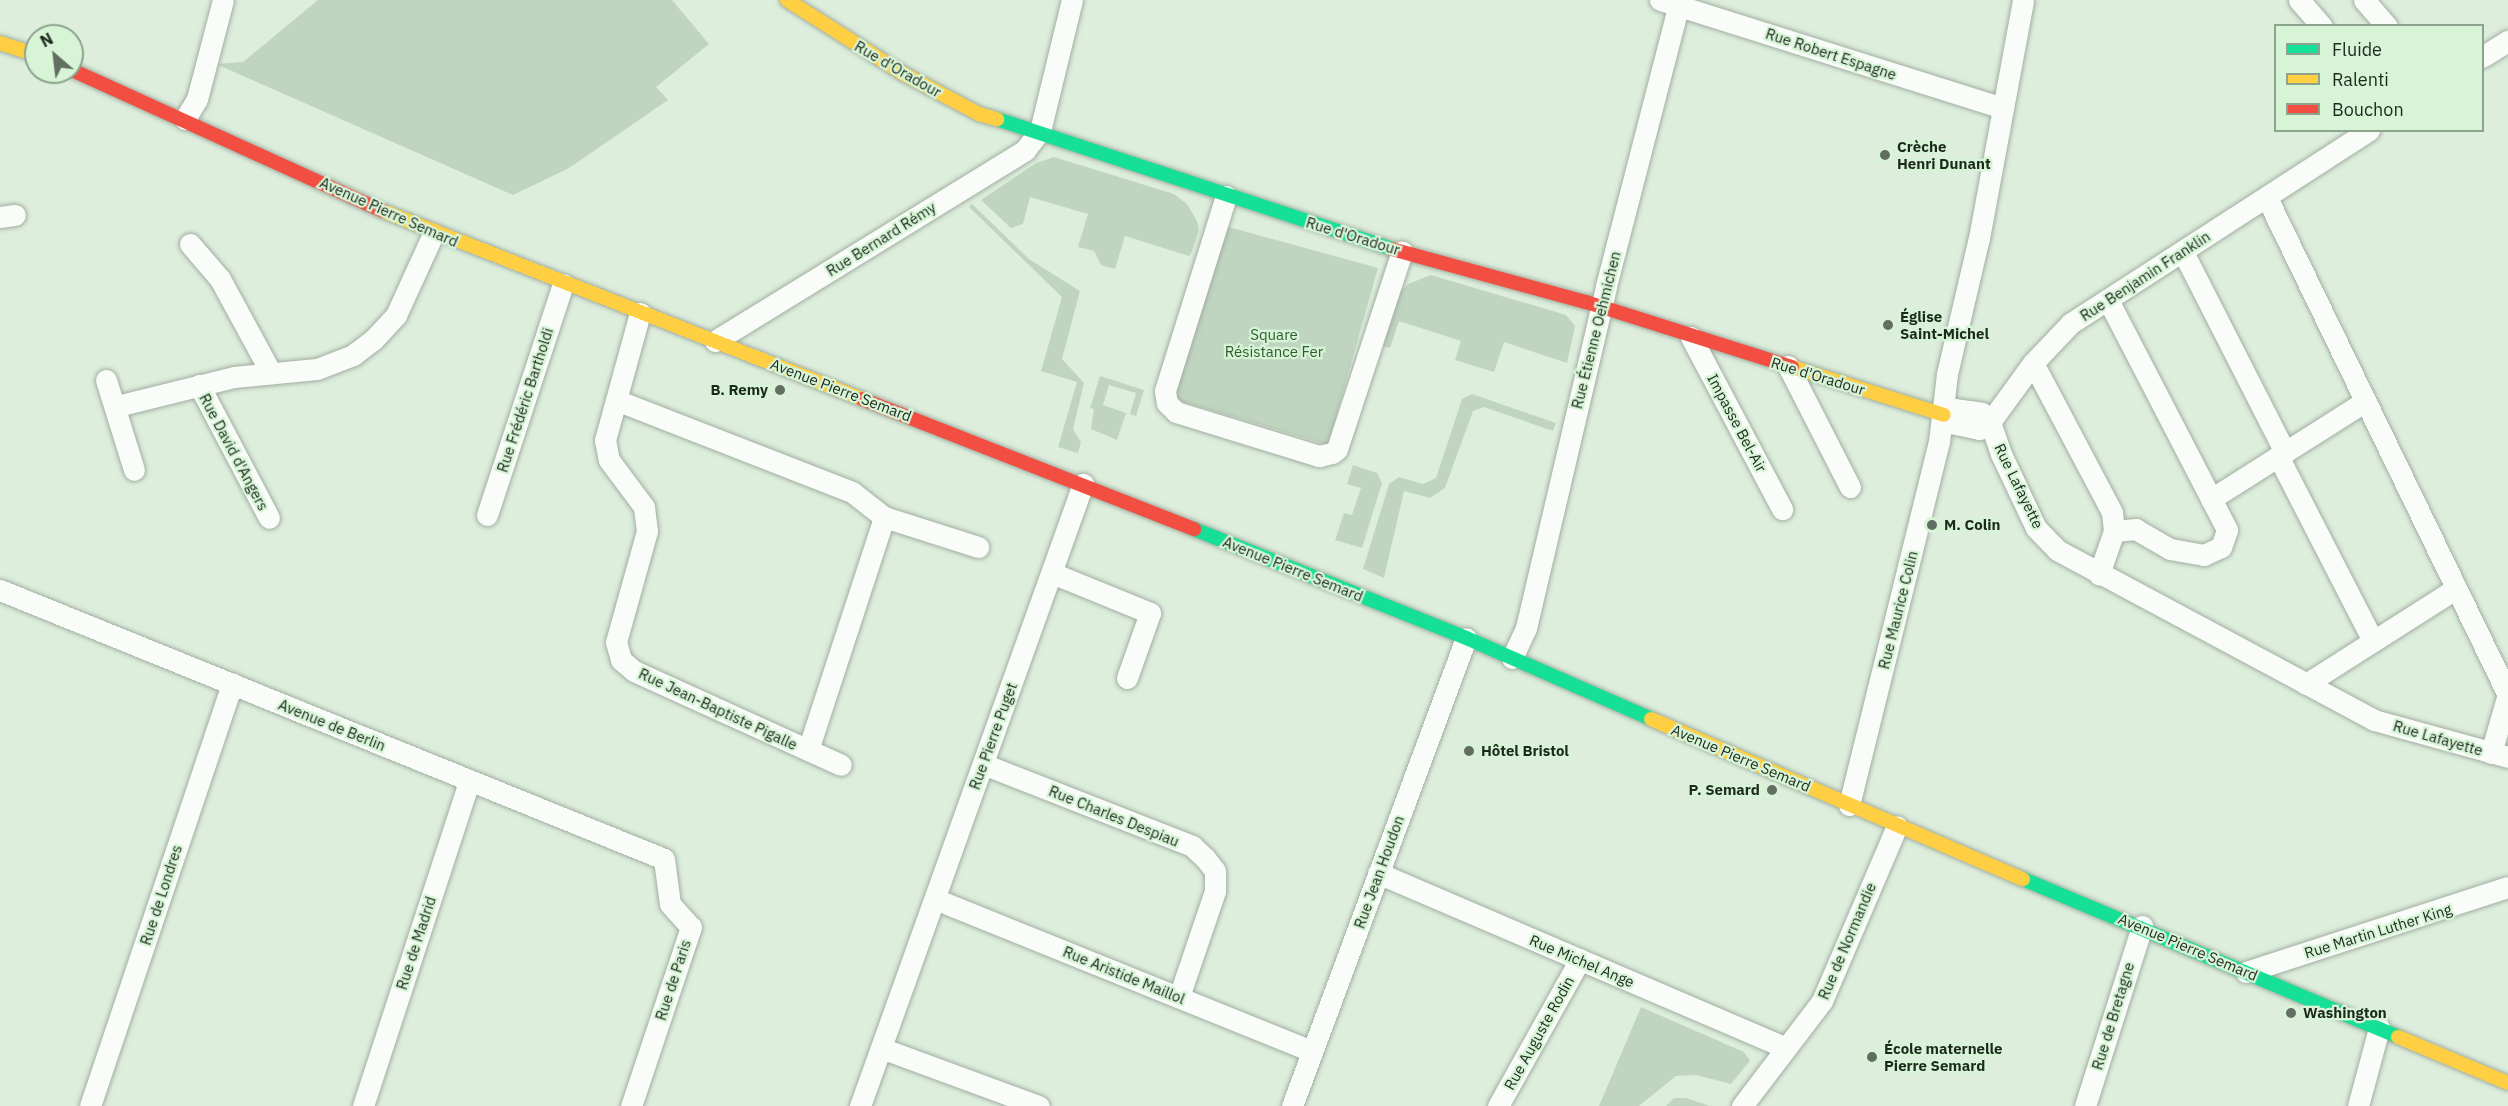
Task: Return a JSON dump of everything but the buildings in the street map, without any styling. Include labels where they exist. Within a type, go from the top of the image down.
[{"type":"main road","name":"Rue d'Oradour","points":[[787,0],[902,73],[979,114],[1040,130],[1226,196],[1402,251],[1601,307],[1944,415]]},
{"type":"main road","points":[[0,43],[24,52]]},
{"type":"main road","name":"Avenue Pierre Semard","points":[[84,75],[185,119],[433,234],[1083,484],[1466,638],[1897,826],[2142,926],[2508,1083]]},
{"type":"street","points":[[185,119],[197,99],[223,0]]},
{"type":"street","points":[[1040,130],[1072,0]]},
{"type":"street","name":"Rue Maurice Colin","points":[[1849,805],[1944,415],[1947,374],[1979,238],[2024,0]]},
{"type":"street","points":[[2299,0],[2320,24]]},
{"type":"street","points":[[2364,0],[2385,24]]},
{"type":"street","name":"Rue Robert Espagne","points":[[1673,2],[2002,108]]},
{"type":"street","name":"Rue Étienne Oehmichen","points":[[1512,658],[1526,628],[1673,2]]},
{"type":"street","points":[[2484,56],[2508,41]]},
{"type":"street","name":"Rue Bernard Rémy","points":[[715,341],[1025,150],[1040,130]]},
{"type":"street","name":"Rue Benjamin Franklin","points":[[1990,422],[2033,363],[2071,323],[2366,132]]},
{"type":"street","points":[[1226,196],[1165,391],[1169,406],[1187,415],[1319,456],[1332,453],[1337,449],[1402,251]]},
{"type":"street","points":[[2266,198],[2508,694],[2499,755]]},
{"type":"street","name":"Rue David d'Angers","points":[[117,406],[199,385],[271,373],[317,369],[353,355],[373,340],[396,315],[433,234]]},
{"type":"street","points":[[189,244],[220,279],[271,373]]},
{"type":"street","points":[[2183,252],[2373,641]]},
{"type":"street","name":"Rue Frédéric Bartholdi","points":[[486,515],[563,284]]},
{"type":"street","points":[[2108,300],[2227,530],[2221,547],[2204,555],[2170,549],[2136,529],[2114,531]]},
{"type":"street","name":"Rue Jean-Baptiste Pigalle","points":[[640,313],[605,440],[609,460],[644,507],[647,531],[616,642],[621,660],[634,671],[841,765]]},
{"type":"street","name":"Impasse Bel-Air","points":[[1691,337],[1782,509]]},
{"type":"street","points":[[2033,363],[2112,512],[2114,531],[2099,574]]},
{"type":"street","points":[[1788,366],[1850,487]]},
{"type":"street","points":[[106,380],[117,406],[134,470]]},
{"type":"street","name":"Rue David d'Angers","points":[[199,385],[269,518]]},
{"type":"street","points":[[616,400],[852,492],[884,516],[978,547]]},
{"type":"street","points":[[2211,499],[2364,402]]},
{"type":"street","points":[[1944,415],[1954,409],[1971,411],[1982,413],[1990,422]]},
{"type":"street","name":"Rue Lafayette","points":[[1990,422],[2001,454],[2036,528],[2057,550],[2374,720],[2499,755]]},
{"type":"street","name":"Rue Pierre Puget","points":[[860,1106],[1083,484]]},
{"type":"street","name":"Rue Jean-Baptiste Pigalle","points":[[808,750],[884,516]]},
{"type":"street","points":[[1052,573],[1150,613],[1127,678]]},
{"type":"street","points":[[2306,684],[2455,589]]},
{"type":"street","name":"Avenue de Berlin","points":[[0,590],[664,859]]},
{"type":"street","name":"Rue Jean Houdon","points":[[1292,1106],[1466,638]]},
{"type":"street","name":"Rue de Londres","points":[[90,1106],[232,683]]},
{"type":"street","name":"Rue Charles Despiau","points":[[983,764],[1192,846],[1205,858],[1215,871],[1215,891],[1179,996]]},
{"type":"street","name":"Rue de Madrid","points":[[363,1106],[469,781]]},
{"type":"street","name":"Rue de Normandie","points":[[1742,1106],[1822,1001],[1897,826]]},
{"type":"street","name":"Rue de Paris","points":[[631,1106],[691,927],[670,904],[664,859]]},
{"type":"street","name":"Rue Michel Ange","points":[[1378,873],[1786,1048]]},
{"type":"street","name":"Rue Martin Luther King","points":[[2246,972],[2508,887]]},
{"type":"street","name":"Rue Aristide Maillol","points":[[935,899],[1312,1051]]},
{"type":"street","name":"Rue de Bretagne","points":[[2085,1106],[2142,926]]},
{"type":"street","name":"Rue Auguste Rodin","points":[[1498,1106],[1580,959]]},
{"type":"street","points":[[2358,1106],[2379,1028]]},
{"type":"street","points":[[881,1048],[1039,1106]]},
{"type":"green space","points":[[318,0],[672,0],[709,44],[656,87],[668,100],[569,168],[513,195],[216,64],[243,62]]},
{"type":"green space","points":[[1054,157],[1174,194],[1187,204],[1197,221],[1199,230],[1191,254],[1189,256],[1125,236],[1115,269],[1101,265],[1094,251],[1078,247],[1088,214],[1030,197],[1023,224],[1011,228],[981,200],[1036,163]]},
{"type":"green space","points":[[972,204],[1029,259],[1080,291],[1062,359],[1084,383],[1073,429],[1081,442],[1078,453],[1058,447],[1077,382],[1041,371],[1062,297],[969,207]]},
{"type":"green space","name":"Square Résistance Fer","points":[[1225,226],[1378,268],[1328,445],[1177,400],[1176,394]]},
{"type":"green space","points":[[1431,275],[1566,315],[1575,326],[1567,363],[1504,342],[1494,372],[1455,360],[1461,341],[1399,321],[1390,348],[1383,346],[1397,295],[1408,284]]},
{"type":"green space","points":[[1100,376],[1144,390],[1136,416],[1130,414],[1136,393],[1109,385],[1103,405],[1126,413],[1117,440],[1091,429],[1094,409],[1090,408]]},
{"type":"green space","points":[[1472,394],[1556,423],[1553,431],[1484,407],[1473,411],[1445,488],[1430,498],[1404,491],[1384,578],[1363,569],[1389,484],[1399,477],[1423,484],[1436,478],[1462,399]]},
{"type":"green space","points":[[1353,465],[1377,473],[1382,483],[1362,548],[1335,540],[1344,513],[1352,515],[1361,488],[1347,484]]},
{"type":"green space","points":[[1641,1007],[1744,1052],[1750,1061],[1731,1084],[1696,1075],[1676,1076],[1639,1106],[1599,1106]]},
{"type":"green space","points":[[1674,1098],[1686,1098],[1710,1106],[1666,1106]]},
{"type":"traffic: fast","points":[[997,119],[1392,249]]},
{"type":"traffic: fast","points":[[1194,529],[1466,638],[1651,719]]},
{"type":"traffic: fast","points":[[2023,879],[2398,1037]]},
{"type":"traffic: slow","points":[[787,0],[902,73],[979,114],[997,119]]},
{"type":"traffic: slow","points":[[0,43],[24,51]]},
{"type":"traffic: slow","points":[[383,211],[862,399]]},
{"type":"traffic: slow","points":[[1792,367],[1944,415]]},
{"type":"traffic: slow","points":[[1651,719],[2023,879]]},
{"type":"traffic: slow","points":[[2398,1037],[2508,1083]]},
{"type":"traffic: jam","points":[[84,75],[383,211]]},
{"type":"traffic: jam","points":[[1392,249],[1586,302],[1792,367]]},
{"type":"traffic: jam","points":[[862,399],[1194,529]]},
{"type":"place","name":"Crèche Henri Dunant","points":[[1885,155]]},
{"type":"place","name":"Église Saint-Michel","points":[[1888,325]]},
{"type":"place","name":"B. Remy","points":[[780,390]]},
{"type":"place","name":"M. Colin","points":[[1932,525]]},
{"type":"place","name":"Hôtel Bristol","points":[[1469,751]]},
{"type":"place","name":"P. Semard","points":[[1772,790]]},
{"type":"place","name":"Washington","points":[[2291,1013]]},
{"type":"place","name":"École maternelle Pierre Semard","points":[[1872,1057]]}]
